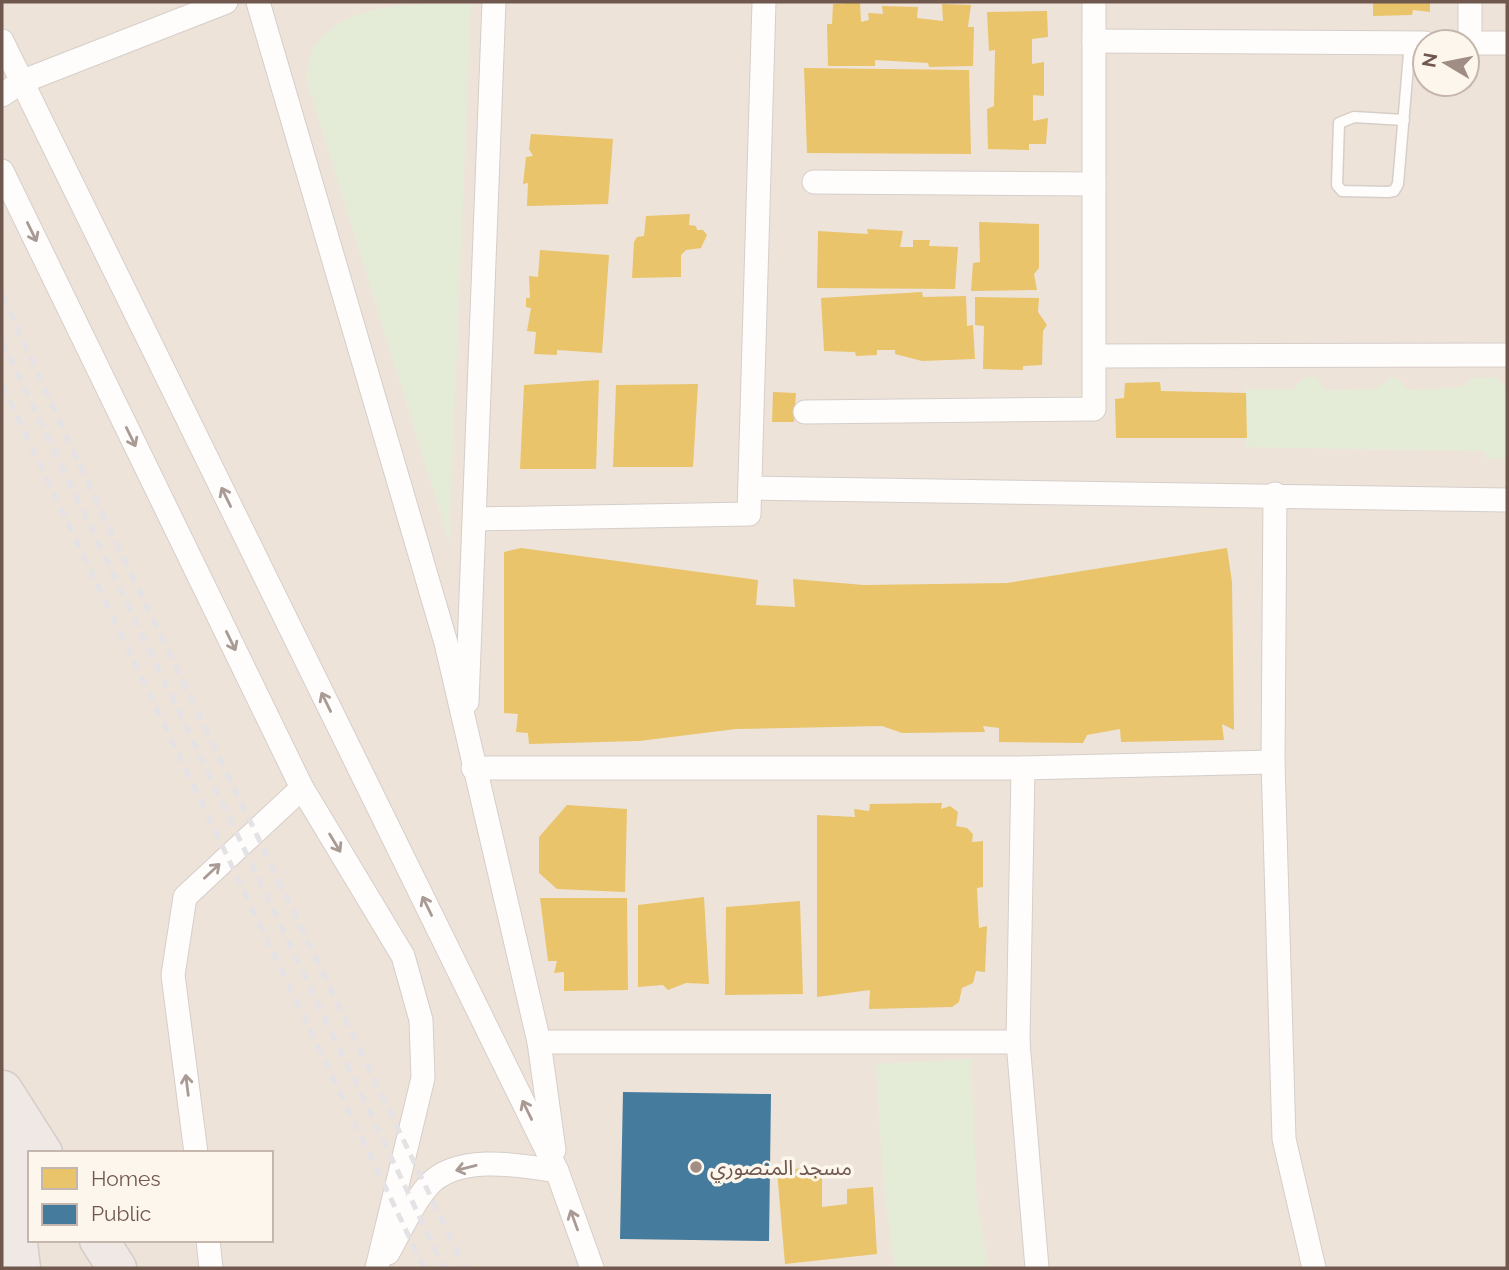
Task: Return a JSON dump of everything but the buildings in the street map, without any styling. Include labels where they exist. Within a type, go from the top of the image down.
[{"type":"highway","points":[[2,1088],[42,1151]]},
{"type":"highway","points":[[2,1112],[21,1268]]},
{"type":"highway","points":[[100,1242],[117,1268]]},
{"type":"street","points":[[2,95],[21,82],[226,2]]},
{"type":"street","points":[[258,2],[446,643],[539,1042],[557,1171]]},
{"type":"street","points":[[466,732],[494,2]]},
{"type":"street","points":[[475,519],[748,514],[764,2]]},
{"type":"street","points":[[805,412],[1094,409],[1094,2]]},
{"type":"street","points":[[1469,28],[1470,2]]},
{"type":"street","points":[[2,41],[557,1171],[592,1268]]},
{"type":"street","points":[[1094,41],[1411,42]]},
{"type":"street","points":[[1481,43],[1507,43]]},
{"type":"street","points":[[2,171],[302,788],[403,956],[421,1020],[423,1078],[378,1268]]},
{"type":"street","points":[[814,181],[1094,184]]},
{"type":"street","points":[[1095,356],[1507,355]]},
{"type":"street","points":[[750,488],[1275,494],[1507,500]]},
{"type":"street","points":[[1275,494],[1273,762],[1284,1139],[1314,1268]]},
{"type":"street","points":[[473,768],[1023,768],[1273,762]]},
{"type":"street","points":[[1023,768],[1018,1042],[1037,1268]]},
{"type":"street","points":[[196,1151],[173,975],[185,897],[302,788]]},
{"type":"street","points":[[539,1042],[1018,1042]]},
{"type":"street","points":[[378,1268],[428,1185],[464,1165],[512,1164],[557,1171]]},
{"type":"street","points":[[208,1242],[211,1268]]},
{"type":"lane","points":[[1404,120],[1354,117],[1339,123],[1336,185],[1342,191],[1394,191],[1398,184],[1411,78]]},
{"type":"shaded area","points":[[2,2],[1507,2],[1507,1268],[2,1268]]},
{"type":"green space","points":[[471,4],[449,541],[306,78],[314,47],[327,32],[344,20],[363,13],[406,5]]},
{"type":"green space","points":[[1305,377],[1317,378],[1325,391],[1378,388],[1392,377],[1398,379],[1408,390],[1463,387],[1473,378],[1496,377],[1507,389],[1507,459],[1486,459],[1484,451],[1246,447],[1245,389],[1294,389]]},
{"type":"green space","points":[[971,1059],[977,1204],[989,1268],[894,1268],[883,1179],[876,1064]]},
{"type":"railway","points":[[2,295],[101,511],[465,1268]]},
{"type":"railway","points":[[2,341],[444,1268]]},
{"type":"railway","points":[[2,385],[424,1268]]},
{"type":"place","name":"مسجد المنصوري","points":[[696,1167]]}]
